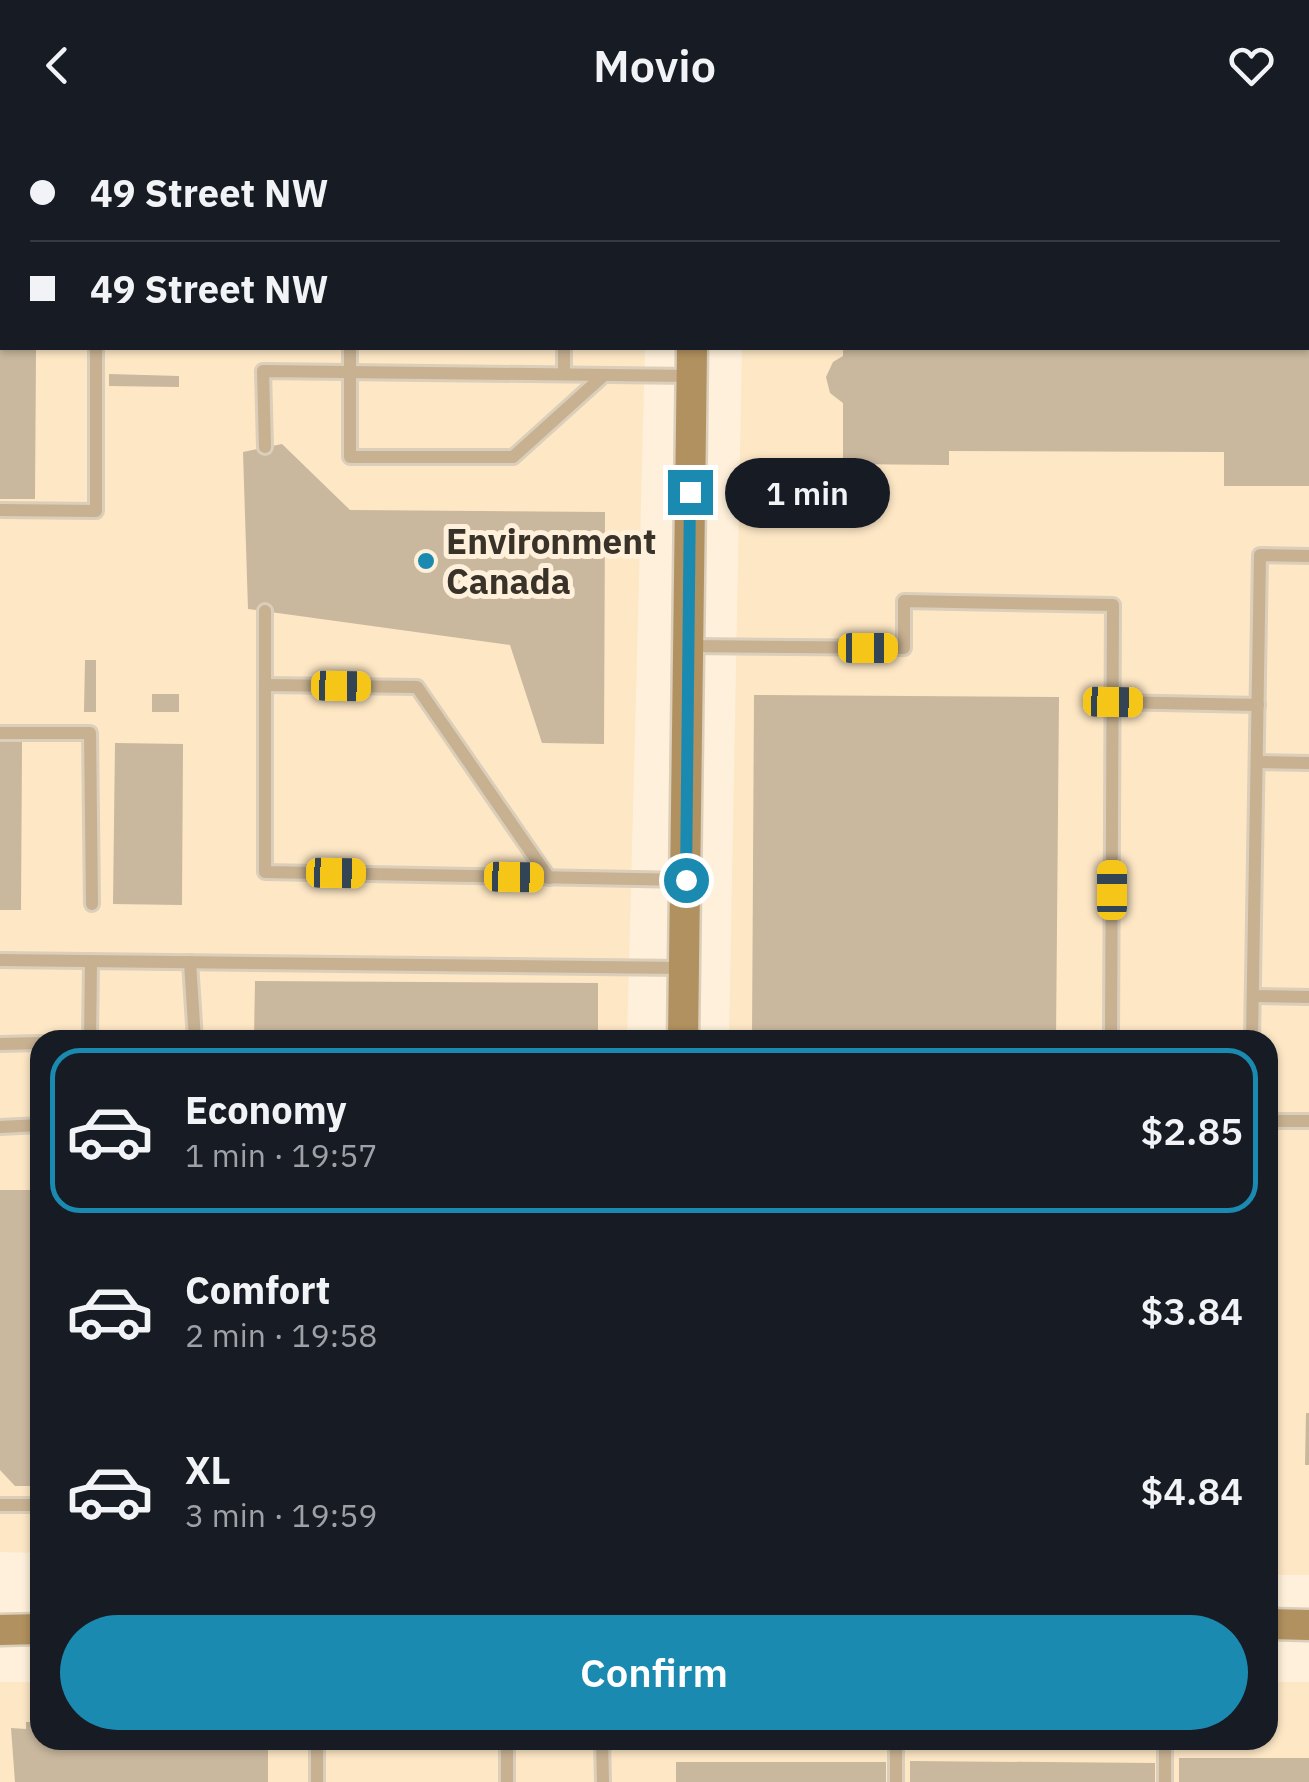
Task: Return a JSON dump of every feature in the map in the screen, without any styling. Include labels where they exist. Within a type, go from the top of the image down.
[{"type":"street","points":[[683,1030],[692,362]]},
{"type":"street","points":[[1278,1624],[1309,1624]]},
{"type":"street","points":[[0,1630],[30,1629]]},
{"type":"lane","points":[[0,510],[96,511],[96,350]]},
{"type":"lane","points":[[350,350],[350,458],[513,457],[604,375]]},
{"type":"lane","points":[[564,350],[564,374]]},
{"type":"lane","points":[[265,447],[263,371],[604,375],[692,362]]},
{"type":"lane","points":[[1252,1030],[1260,555],[1309,556]]},
{"type":"lane","points":[[689,646],[904,648],[904,601],[1113,605],[1112,1030]]},
{"type":"lane","points":[[265,611],[265,872],[686,880]]},
{"type":"lane","points":[[265,685],[416,687],[549,878]]},
{"type":"lane","points":[[1113,702],[1258,705]]},
{"type":"lane","points":[[0,733],[90,733],[92,904]]},
{"type":"lane","points":[[1257,762],[1309,763]]},
{"type":"lane","points":[[0,960],[683,968]]},
{"type":"lane","points":[[90,1030],[91,961]]},
{"type":"lane","points":[[190,962],[193,1030]]},
{"type":"lane","points":[[1253,996],[1309,997]]},
{"type":"lane","points":[[0,1044],[30,1043]]},
{"type":"lane","points":[[1278,1121],[1309,1121]]},
{"type":"lane","points":[[0,1127],[30,1126]]},
{"type":"lane","points":[[0,1505],[30,1505]]},
{"type":"lane","points":[[317,1750],[317,1782]]},
{"type":"lane","points":[[507,1750],[507,1782]]},
{"type":"lane","points":[[602,1750],[604,1782]]},
{"type":"lane","points":[[896,1750],[896,1782]]},
{"type":"lane","points":[[1164,1782],[1165,1750]]},
{"type":"shaded area","points":[[0,350],[645,350],[627,1030],[30,1030],[30,1553],[0,1552]]},
{"type":"shaded area","points":[[742,350],[1309,350],[1309,1575],[1278,1575],[1278,1030],[729,1030]]},
{"type":"shaded area","points":[[0,1682],[30,1682],[30,1750],[1278,1750],[1278,1682],[1309,1682],[1309,1782],[0,1782]]},
{"type":"building","points":[[0,350],[36,350],[35,499],[0,499]]},
{"type":"building","points":[[843,350],[1309,350],[1309,486],[1224,486],[1224,452],[949,451],[949,465],[843,464],[843,403],[830,393],[826,377],[833,362],[843,356]]},
{"type":"building","points":[[109,374],[179,376],[179,387],[109,386]]},
{"type":"building","name":"Environment Canada","points":[[282,444],[350,510],[605,512],[604,744],[542,743],[510,645],[248,609],[243,452]]},
{"type":"building","points":[[85,660],[96,660],[96,712],[84,712]]},
{"type":"building","points":[[152,694],[179,694],[179,712],[152,712]]},
{"type":"building","points":[[754,695],[1059,697],[1056,1030],[752,1030]]},
{"type":"building","points":[[0,741],[22,742],[21,910],[0,910]]},
{"type":"building","points":[[115,743],[183,744],[182,905],[113,904]]},
{"type":"building","points":[[255,981],[598,983],[598,1030],[254,1030]]},
{"type":"building","points":[[0,1190],[30,1190],[30,1486],[15,1486],[0,1470]]},
{"type":"building","points":[[1309,1413],[1309,1465],[1305,1465]]},
{"type":"building","points":[[26,1722],[30,1722],[30,1750],[268,1750],[268,1782],[15,1782],[11,1728],[26,1729]]},
{"type":"building","points":[[1179,1758],[1309,1758],[1309,1782],[1179,1782]]},
{"type":"building","points":[[910,1761],[1155,1763],[1155,1782],[910,1782]]},
{"type":"building","points":[[676,1762],[886,1762],[886,1782],[676,1782]]},
{"type":"place","name":"Environment Canada","points":[[426,561]]},
{"type":"route","points":[[686,880],[690,492]]}]
